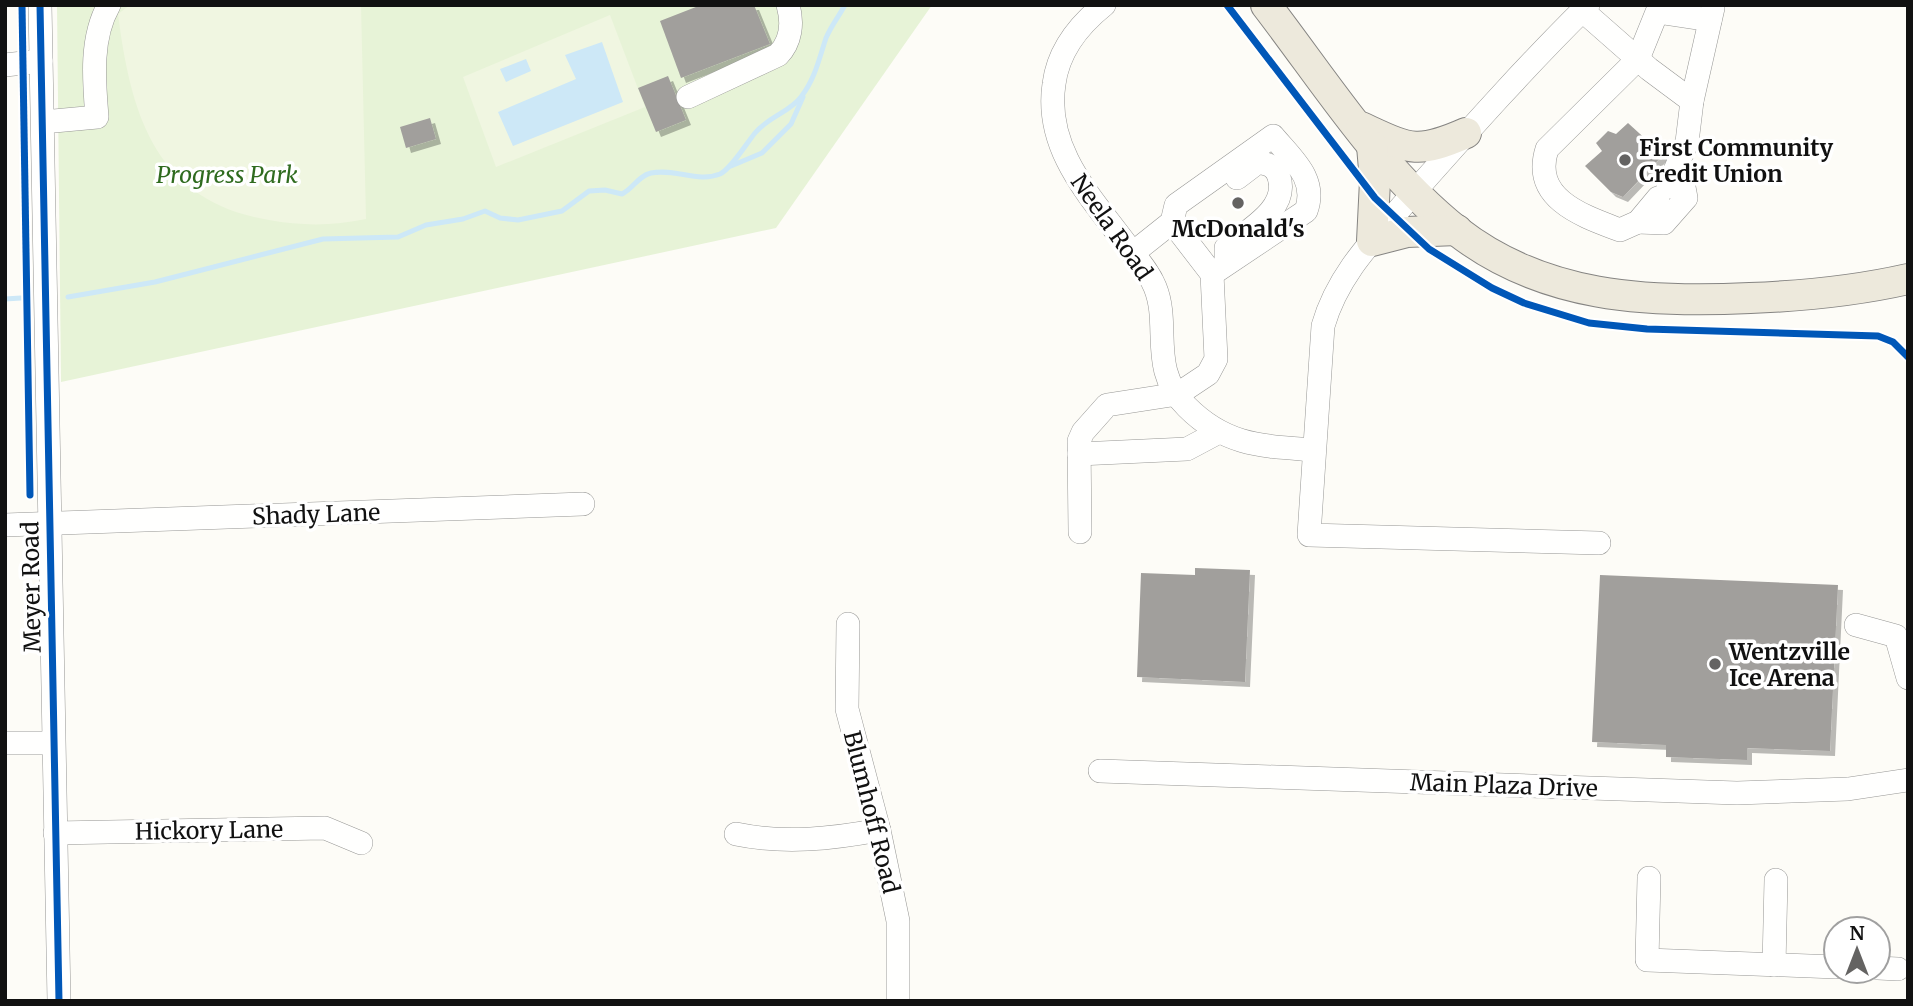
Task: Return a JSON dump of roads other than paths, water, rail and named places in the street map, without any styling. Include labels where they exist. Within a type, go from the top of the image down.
[{"type":"main road","points":[[1266,5],[1365,136],[1415,192],[1457,230],[1513,265],[1560,282],[1647,300],[1816,295],[1907,280]]},
{"type":"main road","points":[[1292,5],[1305,56]]},
{"type":"main road","points":[[1365,136],[1409,148],[1437,146],[1466,133]]},
{"type":"main road","points":[[1365,136],[1375,181],[1372,241],[1407,232],[1457,230]]},
{"type":"street","name":"Meyer Road","points":[[40,5],[59,1001]]},
{"type":"street","points":[[43,122],[97,117],[94,81],[98,33],[109,5]]},
{"type":"street","points":[[688,97],[778,55],[786,47],[790,32],[788,5]]},
{"type":"street","name":"Neela Road","points":[[1104,5],[1086,21],[1063,54],[1055,74],[1051,100],[1053,121],[1070,167],[1156,289],[1161,355],[1168,378],[1184,405],[1234,440],[1261,446],[1314,450]]},
{"type":"street","points":[[1599,543],[1309,535],[1323,326],[1331,297],[1351,265],[1466,133],[1586,8],[1638,59],[1692,101]]},
{"type":"street","points":[[1638,222],[1663,192],[1687,142],[1692,101],[1712,13],[1657,12],[1638,59],[1547,149],[1542,164],[1549,185],[1560,202],[1587,218],[1620,230],[1638,222],[1664,223],[1686,198],[1679,160]]},
{"type":"street","points":[[5,65],[41,61]]},
{"type":"street","points":[[1133,253],[1174,214],[1273,136],[1307,178],[1312,197],[1306,211],[1219,270]]},
{"type":"street","points":[[1080,532],[1079,454],[1083,432],[1107,405],[1178,394],[1208,374],[1216,359],[1219,270],[1174,214]]},
{"type":"street","points":[[1079,454],[1187,449],[1219,432]]},
{"type":"street","name":"Shady Lane","points":[[5,525],[583,504]]},
{"type":"street","name":"Blumhoff Road","points":[[849,624],[846,709],[879,830],[898,921],[898,1001]]},
{"type":"street","points":[[1856,625],[1896,636],[1908,678]]},
{"type":"street","points":[[5,743],[53,743]]},
{"type":"street","name":"Main Plaza Drive","points":[[1100,771],[1737,793],[1848,789],[1908,780]]},
{"type":"street","name":"Hickory Lane","points":[[55,833],[325,828],[360,843]]},
{"type":"street","points":[[736,834],[772,841],[845,837],[879,830]]},
{"type":"street","points":[[1649,878],[1647,960],[1822,967]]},
{"type":"street","points":[[1774,965],[1776,880]]},
{"type":"water","points":[[602,42],[623,102],[513,146],[498,112],[576,79],[565,55]]},
{"type":"water","points":[[526,59],[531,71],[506,82],[500,69]]},
{"type":"waterway","points":[[68,297],[155,282],[323,239],[398,237],[426,225],[463,219],[485,211],[500,218],[518,220],[562,211],[589,191],[605,190],[622,194],[651,173],[669,172],[703,177],[720,174],[734,162],[760,127],[791,107],[801,97],[813,76],[828,34],[845,5]]},
{"type":"waterway","points":[[731,166],[762,153],[791,124],[803,97]]},
{"type":"waterway","points":[[5,299],[21,298]]},
{"type":"place","name":"First Community Credit Union","points":[[1625,160]]},
{"type":"place","name":"McDonald's","points":[[1238,203]]},
{"type":"place","name":"Wentzville Ice Arena","points":[[1715,664]]},
{"type":"park label","name":"Progress Park","points":[[227,174]]}]
